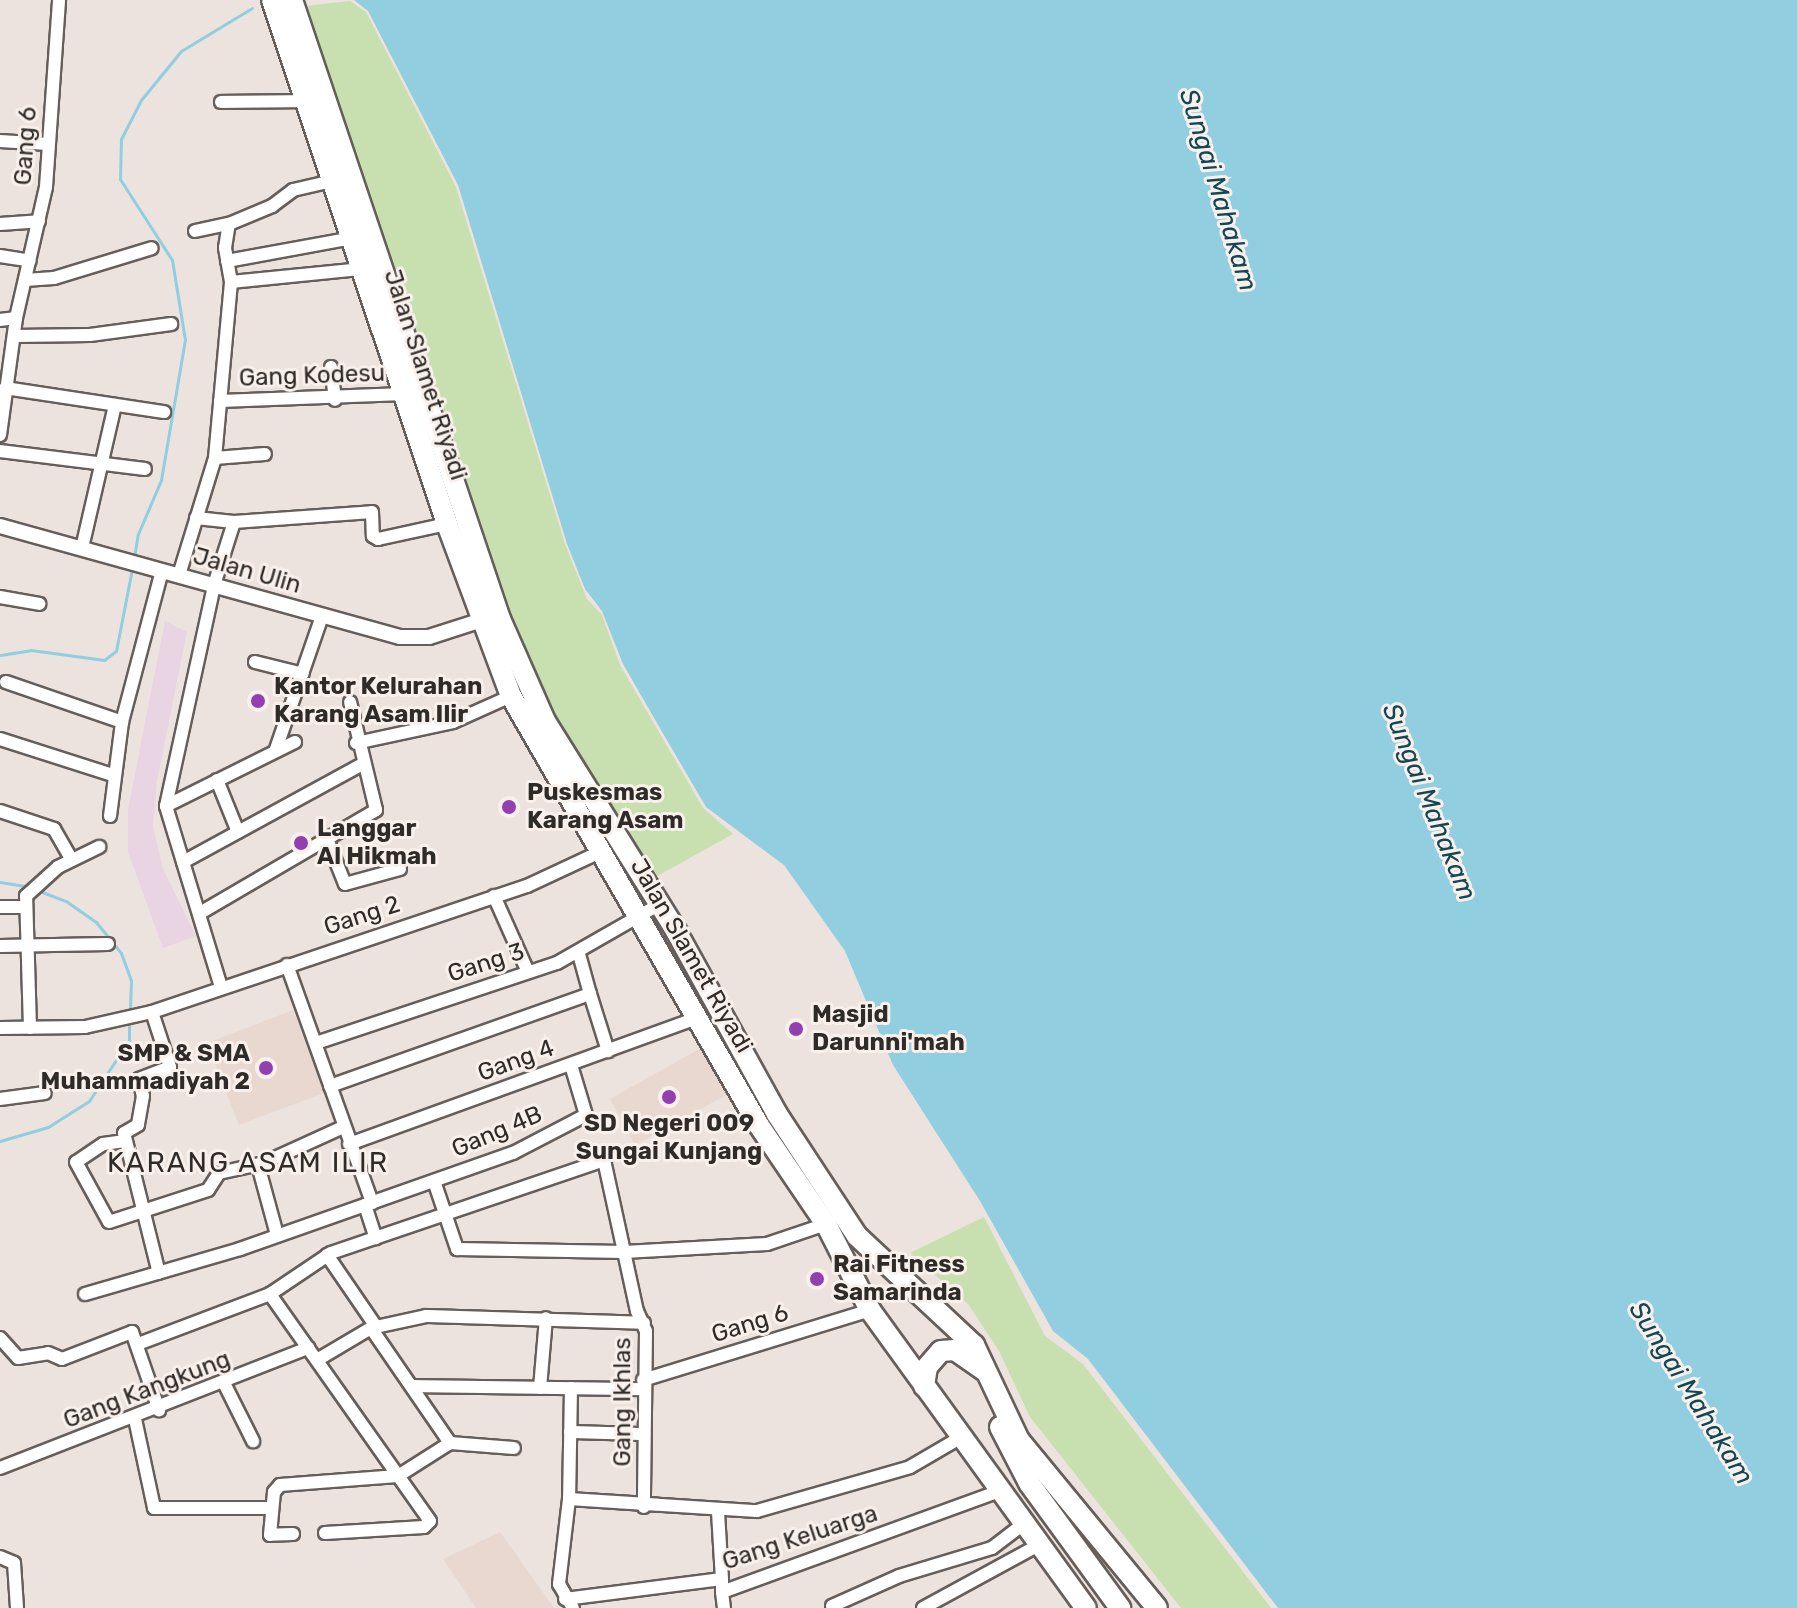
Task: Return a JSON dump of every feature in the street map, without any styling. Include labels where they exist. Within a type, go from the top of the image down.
[{"type":"highway","name":"Jalan Slamet Riyadi","points":[[272,0],[291,26],[443,481],[447,524],[511,696],[758,1124],[826,1224],[870,1310],[1042,1543],[1086,1608]]},
{"type":"highway","name":"Jalan Slamet Riyadi","points":[[292,0],[291,26],[307,101],[404,394],[530,691],[676,931],[777,1114],[857,1236],[877,1260],[962,1331],[987,1373],[1019,1440],[1157,1608]]},
{"type":"highway","points":[[653,941],[676,931]]},
{"type":"highway","points":[[924,1386],[927,1367],[941,1351],[955,1350],[987,1373]]},
{"type":"highway","name":"Jalan Slamet Riyadi","points":[[987,1373],[993,1413],[1029,1483],[1120,1608]]},
{"type":"street","name":"Gang 6","points":[[0,435],[16,318],[39,221],[59,0]]},
{"type":"street","points":[[221,102],[307,101]]},
{"type":"street","points":[[0,141],[48,144]]},
{"type":"street","points":[[195,231],[229,224],[272,206],[293,190],[331,181]]},
{"type":"street","points":[[0,224],[39,221]]},
{"type":"street","points":[[179,575],[215,458],[231,282],[227,261],[229,224]]},
{"type":"street","points":[[227,261],[352,238]]},
{"type":"street","points":[[25,280],[54,278],[152,248]]},
{"type":"street","points":[[0,256],[30,261]]},
{"type":"street","points":[[231,282],[362,269]]},
{"type":"street","points":[[0,320],[16,318]]},
{"type":"street","points":[[14,336],[90,335],[171,324]]},
{"type":"street","points":[[331,367],[335,400]]},
{"type":"street","points":[[5,388],[164,412]]},
{"type":"street","name":"Gang Kodesu","points":[[220,401],[335,400],[404,394]]},
{"type":"street","points":[[82,548],[105,463],[115,405]]},
{"type":"street","points":[[0,451],[145,469]]},
{"type":"street","points":[[215,458],[265,454]]},
{"type":"street","points":[[196,518],[234,522],[372,512],[373,536],[378,539],[447,524]]},
{"type":"street","points":[[221,987],[166,806],[214,585],[234,522]]},
{"type":"street","name":"Jalan Ulin","points":[[0,526],[322,616],[416,639],[482,620]]},
{"type":"street","points":[[110,816],[122,722],[162,571]]},
{"type":"street","points":[[0,597],[39,604]]},
{"type":"street","points":[[276,749],[322,616]]},
{"type":"street","points":[[255,662],[303,674]]},
{"type":"street","points":[[6,682],[122,722]]},
{"type":"street","points":[[356,743],[448,724],[511,696]]},
{"type":"street","points":[[200,913],[376,810],[361,765],[350,702]]},
{"type":"street","points":[[0,739],[113,775]]},
{"type":"street","points":[[166,806],[295,742]]},
{"type":"street","points":[[183,862],[361,765]]},
{"type":"street","points":[[217,780],[238,832]]},
{"type":"street","points":[[0,811],[54,829],[71,859]]},
{"type":"street","points":[[327,839],[346,885],[400,869]]},
{"type":"street","points":[[30,1028],[26,901],[43,877],[71,859],[99,847]]},
{"type":"street","name":"Gang 2","points":[[0,1028],[120,1021],[135,1017],[494,896],[600,852]]},
{"type":"street","points":[[494,896],[528,972]]},
{"type":"street","points":[[0,907],[26,901]]},
{"type":"street","name":"Gang 3","points":[[316,1043],[579,954],[660,904]]},
{"type":"street","points":[[0,946],[108,944]]},
{"type":"street","points":[[579,954],[608,1051]]},
{"type":"street","points":[[287,965],[349,1144],[376,1238]]},
{"type":"street","points":[[330,1086],[590,994]]},
{"type":"street","points":[[152,1012],[170,1067],[139,1079],[143,1096],[138,1125],[125,1130],[125,1141],[159,1273]]},
{"type":"street","name":"Gang 4","points":[[349,1144],[698,1018]]},
{"type":"street","name":"Gang 4B","points":[[85,1294],[277,1235],[513,1153],[582,1118],[587,1106],[571,1065]]},
{"type":"street","points":[[0,1099],[45,1093]]},
{"type":"street","points":[[125,1141],[79,1156],[77,1165],[109,1222],[208,1190],[219,1173],[258,1165],[343,1127]]},
{"type":"street","name":"Gang Ikhlas","points":[[445,1216],[604,1160],[624,1252],[644,1323],[644,1507]]},
{"type":"street","points":[[258,1165],[277,1235]]},
{"type":"street","points":[[434,1181],[457,1249],[624,1252],[767,1244],[826,1224]]},
{"type":"street","points":[[138,1344],[270,1294],[327,1255],[445,1216]]},
{"type":"street","points":[[327,1255],[414,1386],[416,1397],[450,1443]]},
{"type":"street","points":[[270,1294],[398,1476],[428,1525],[325,1533]]},
{"type":"street","name":"Gang 6","points":[[414,1386],[571,1388],[643,1385],[870,1310]]},
{"type":"street","points":[[317,1360],[374,1328],[426,1316],[644,1323]]},
{"type":"street","points":[[540,1388],[546,1318]]},
{"type":"street","points":[[0,1338],[18,1358],[74,1356],[132,1332],[159,1410]]},
{"type":"street","name":"Gang Kangkung","points":[[0,1468],[225,1385],[308,1348]]},
{"type":"street","points":[[225,1385],[253,1441]]},
{"type":"street","points":[[569,1603],[559,1584],[569,1499],[571,1388]]},
{"type":"street","points":[[135,1419],[154,1508],[272,1508]]},
{"type":"street","points":[[570,1432],[642,1434]]},
{"type":"street","points":[[569,1499],[718,1512],[757,1511],[910,1467],[963,1436]]},
{"type":"street","points":[[293,1534],[270,1535],[272,1508],[280,1485],[398,1476],[450,1443],[514,1448]]},
{"type":"street","name":"Gang Keluarga","points":[[569,1603],[722,1586],[1002,1490]]},
{"type":"street","points":[[718,1512],[724,1608]]},
{"type":"street","points":[[832,1606],[899,1576],[992,1548],[1026,1522]]},
{"type":"street","points":[[926,1607],[1042,1543]]},
{"type":"street","points":[[0,1557],[14,1563],[17,1608]]},
{"type":"shaded area","points":[[165,621],[187,632],[157,781],[153,826],[163,869],[196,936],[163,948],[128,852],[128,809]]},
{"type":"shaded area","name":"SMP & SMA Muhammadiyah 2","points":[[293,1010],[324,1093],[239,1125],[207,1043]]},
{"type":"shaded area","name":"SD Negeri 009 Sungai Kunjang","points":[[701,1048],[728,1094],[635,1145],[610,1099]]},
{"type":"shaded area","points":[[500,1532],[554,1608],[476,1608],[443,1559]]},
{"type":"green space","points":[[350,1],[366,12],[456,187],[565,544],[587,599],[602,615],[620,665],[703,808],[733,834],[652,879],[547,711],[495,578],[305,6]]},
{"type":"green space","points":[[984,1217],[1045,1336],[1083,1364],[1271,1608],[1181,1608],[1030,1417],[999,1351],[968,1304],[910,1253]]},
{"type":"water","name":"Sungai Mahakam","points":[[354,0],[1797,0],[1797,1608],[1278,1608],[1088,1359],[1053,1331],[980,1201],[893,1065],[845,951],[784,865],[706,807],[623,664],[602,611],[585,589],[567,544],[458,185],[368,11]]},
{"type":"waterway","points":[[134,558],[138,534],[161,480],[185,340],[172,260],[120,179],[121,139],[141,100],[181,51],[252,8]]},
{"type":"waterway","points":[[0,655],[31,650],[104,660],[116,651],[132,569]]},
{"type":"waterway","points":[[0,882],[30,887]]},
{"type":"waterway","points":[[37,890],[66,901],[96,922],[121,953],[131,980],[130,1012]]},
{"type":"waterway","points":[[0,1141],[48,1127],[89,1101],[129,1040],[129,1019]]},
{"type":"place","name":"Kantor Kelurahan Karang Asam Ilir","points":[[258,701]]},
{"type":"place","name":"Puskesmas Karang Asam","points":[[509,807]]},
{"type":"place","name":"Langgar Al Hikmah","points":[[301,843]]},
{"type":"place","name":"Masjid Darunni'mah","points":[[796,1029]]},
{"type":"place","name":"SMP & SMA Muhammadiyah 2","points":[[266,1068]]},
{"type":"place","name":"SD Negeri 009 Sungai Kunjang","points":[[669,1097]]},
{"type":"place","name":"Rai Fitness Samarinda","points":[[817,1279]]},
{"type":"district","name":"KARANG ASAM ILIR","points":[[248,1163]]}]
